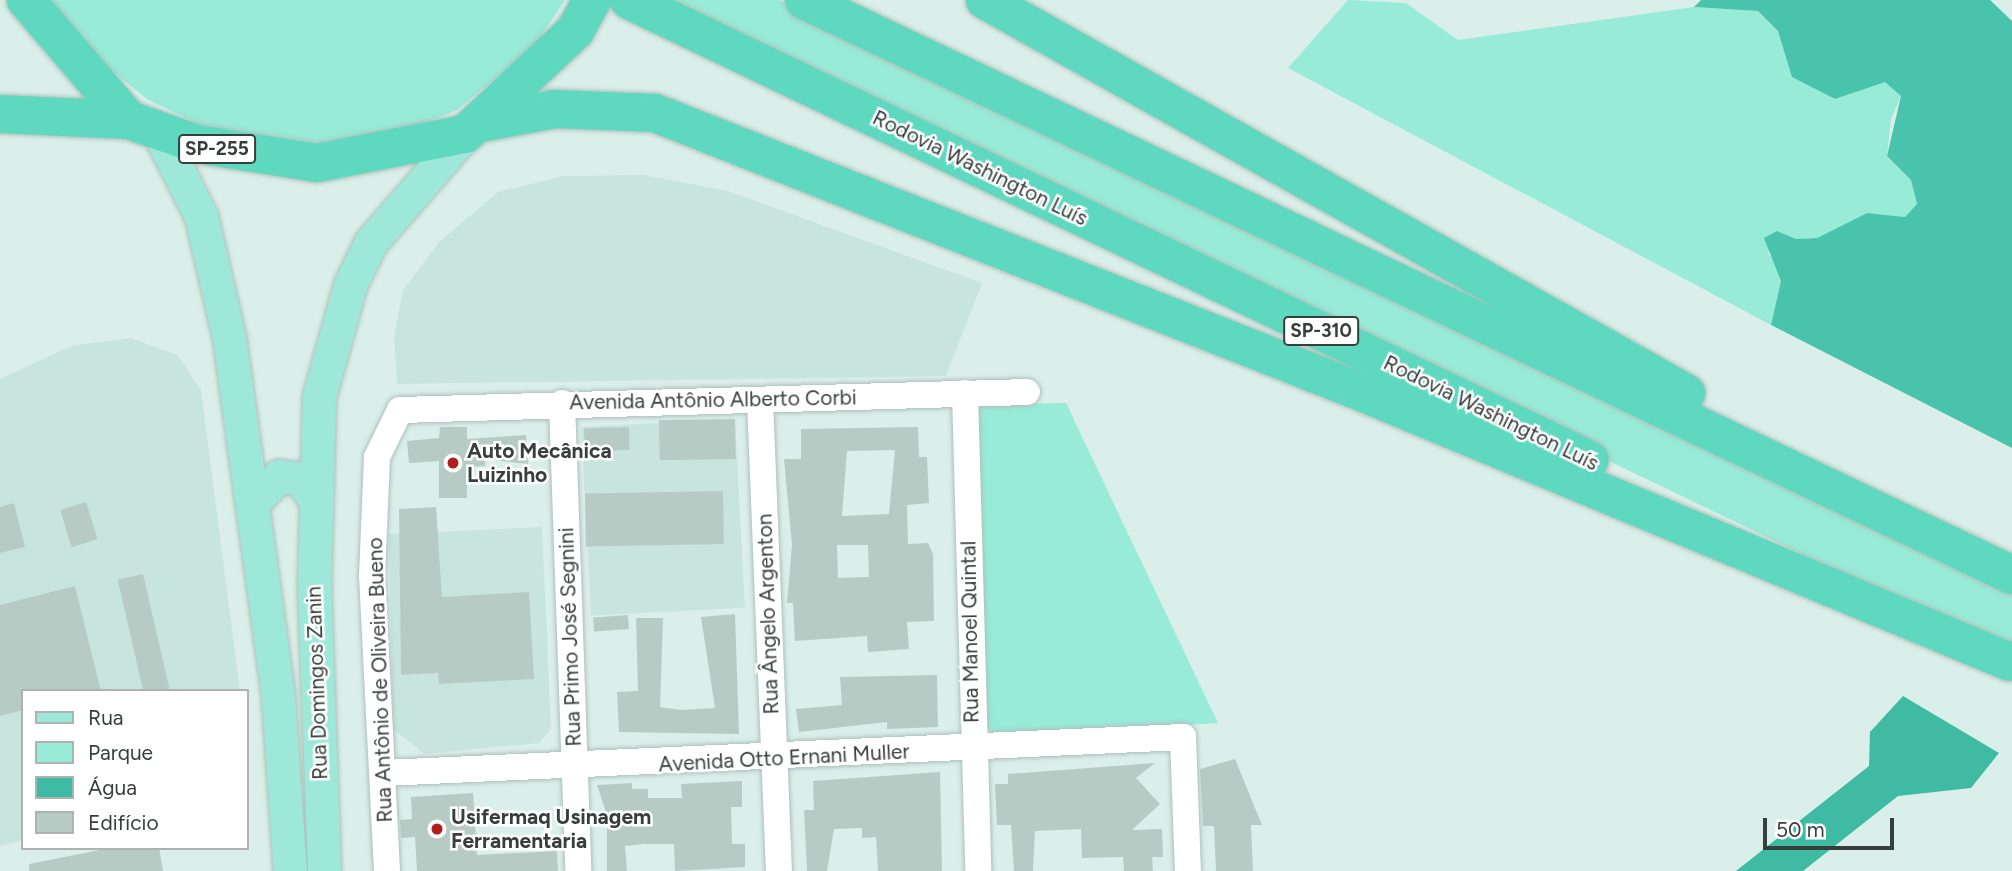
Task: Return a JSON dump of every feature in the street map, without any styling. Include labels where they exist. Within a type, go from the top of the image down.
[{"type":"highway","points":[[26,0],[143,126]]},
{"type":"highway","name":"Rodovia Washington Luís","points":[[629,0],[2011,662]]},
{"type":"highway","points":[[804,0],[2012,575]]},
{"type":"highway","points":[[985,0],[1501,293],[2012,567]]},
{"type":"highway","points":[[472,129],[584,15]]},
{"type":"highway","points":[[472,129],[555,109],[668,117],[1372,396],[2011,662]]},
{"type":"highway","name":"SP-255","points":[[0,114],[143,126],[253,157],[317,163],[472,129]]},
{"type":"main road","name":"Rua Domingos Zanin","points":[[143,126],[201,216],[229,337],[255,500],[290,871]]},
{"type":"main road","name":"Rua Domingos Zanin","points":[[324,871],[313,496],[319,397],[350,285],[371,242],[472,129]]},
{"type":"main road","points":[[255,500],[279,476],[300,479],[313,496]]},
{"type":"street","name":"Avenida Antônio Alberto Corbi","points":[[400,410],[1027,391]]},
{"type":"street","name":"Rua Manoel Quintal","points":[[965,393],[972,749],[978,871]]},
{"type":"street","name":"Rua Ângelo Argenton","points":[[760,400],[779,871]]},
{"type":"street","name":"Rua Primo José Segnini","points":[[562,403],[578,871]]},
{"type":"street","name":"Rua Antônio de Oliveira Bueno","points":[[387,871],[373,536],[377,457],[400,410]]},
{"type":"street","name":"Avenida Otto Ernani Muller","points":[[384,773],[774,760],[1183,737],[1188,871]]},
{"type":"shaded area","points":[[1701,0],[1990,0],[2012,21],[2012,448],[1771,325],[1781,281],[1764,238],[1777,231],[1796,239],[1817,238],[1867,213],[1905,217],[1917,204],[1911,180],[1887,156],[1901,96],[1885,82],[1835,99],[1792,77],[1778,31],[1758,11],[1694,7]]},
{"type":"shaded area","points":[[644,175],[728,191],[982,283],[946,376],[397,384],[394,337],[403,290],[439,242],[498,192],[564,176]]},
{"type":"shaded area","points":[[130,338],[178,355],[201,390],[240,689],[21,689],[21,841],[0,846],[0,379],[71,346]]},
{"type":"shaded area","points":[[735,419],[745,608],[591,616],[581,427]]},
{"type":"shaded area","points":[[542,527],[551,729],[539,743],[425,754],[393,729],[389,534]]},
{"type":"green space","points":[[48,0],[565,0],[534,46],[457,110],[417,126],[317,145],[203,126],[147,99],[93,55]]},
{"type":"green space","points":[[651,0],[779,0],[2012,590],[2012,655]]},
{"type":"green space","points":[[1348,0],[1406,3],[1458,40],[1694,7],[1758,11],[1778,31],[1793,77],[1835,99],[1885,81],[1901,96],[1891,119],[1887,156],[1911,180],[1917,204],[1905,217],[1867,213],[1817,238],[1796,239],[1777,231],[1768,254],[1779,264],[1781,282],[1771,325],[1288,68]]},
{"type":"green space","points":[[1066,403],[1218,723],[1003,737],[986,728],[974,405]]},
{"type":"water","points":[[1903,696],[1999,753],[1971,788],[1898,796],[1803,871],[1736,871],[1869,766],[1870,732]]},
{"type":"building","points":[[735,419],[736,459],[660,460],[659,420]]},
{"type":"building","points":[[440,427],[467,427],[467,439],[526,435],[528,464],[485,459],[485,466],[467,467],[467,498],[439,498],[439,461],[409,463],[407,441],[439,438]]},
{"type":"building","points":[[629,427],[630,450],[585,452],[584,429]]},
{"type":"building","points":[[918,427],[919,457],[927,457],[929,503],[907,505],[908,544],[928,543],[933,554],[934,621],[907,622],[909,649],[868,652],[867,636],[795,641],[793,603],[787,603],[792,545],[784,459],[801,459],[801,429]],"holes":[[[895,450],[889,514],[842,516],[847,451]],[[837,545],[868,545],[869,577],[838,578]]]},
{"type":"building","points":[[723,491],[724,544],[586,546],[585,493]]},
{"type":"building","points":[[86,502],[97,539],[72,547],[60,510]]},
{"type":"building","points":[[14,503],[25,547],[0,553],[0,507]]},
{"type":"building","points":[[436,507],[442,597],[529,592],[534,679],[439,684],[438,673],[401,675],[399,509]]},
{"type":"building","points":[[143,574],[170,689],[143,689],[118,580]]},
{"type":"building","points":[[75,586],[101,689],[21,689],[21,711],[0,716],[0,605]]},
{"type":"building","points":[[735,614],[739,734],[619,732],[617,692],[638,691],[636,618],[663,618],[660,707],[681,710],[715,708],[701,617]]},
{"type":"building","points":[[628,615],[629,629],[594,631],[593,617]]},
{"type":"building","points":[[937,675],[938,727],[887,729],[887,722],[799,732],[796,709],[842,705],[840,677]]},
{"type":"building","points":[[1235,759],[1262,825],[1251,825],[1253,871],[1216,871],[1214,826],[1203,826],[1200,769]]},
{"type":"building","points":[[1155,763],[1136,778],[1160,804],[1132,830],[1162,829],[1163,857],[1152,857],[1153,871],[1124,871],[1123,857],[1082,858],[1081,829],[1035,831],[1033,871],[1014,871],[1011,825],[997,825],[995,784],[1008,784],[1008,774]]},
{"type":"building","points":[[940,772],[942,871],[878,871],[876,837],[862,838],[862,828],[834,829],[827,871],[807,871],[804,810],[814,810],[813,781]]},
{"type":"building","points":[[742,781],[742,807],[731,807],[732,844],[745,844],[745,867],[675,871],[674,844],[644,844],[625,846],[627,871],[607,871],[607,815],[597,785],[632,783],[632,789],[648,789],[648,798],[682,798],[681,784]]},
{"type":"building","name":"Usifermaq Usinagem Ferramentaria","points":[[473,793],[477,855],[557,851],[558,871],[417,871],[415,837],[401,838],[400,820],[412,819],[411,797]]},
{"type":"building","points":[[100,850],[159,850],[163,871],[29,871],[29,864]]},
{"type":"place","name":"Auto Mecânica Luizinho","points":[[453,463]]},
{"type":"place","name":"Usifermaq Usinagem Ferramentaria","points":[[437,829]]}]
